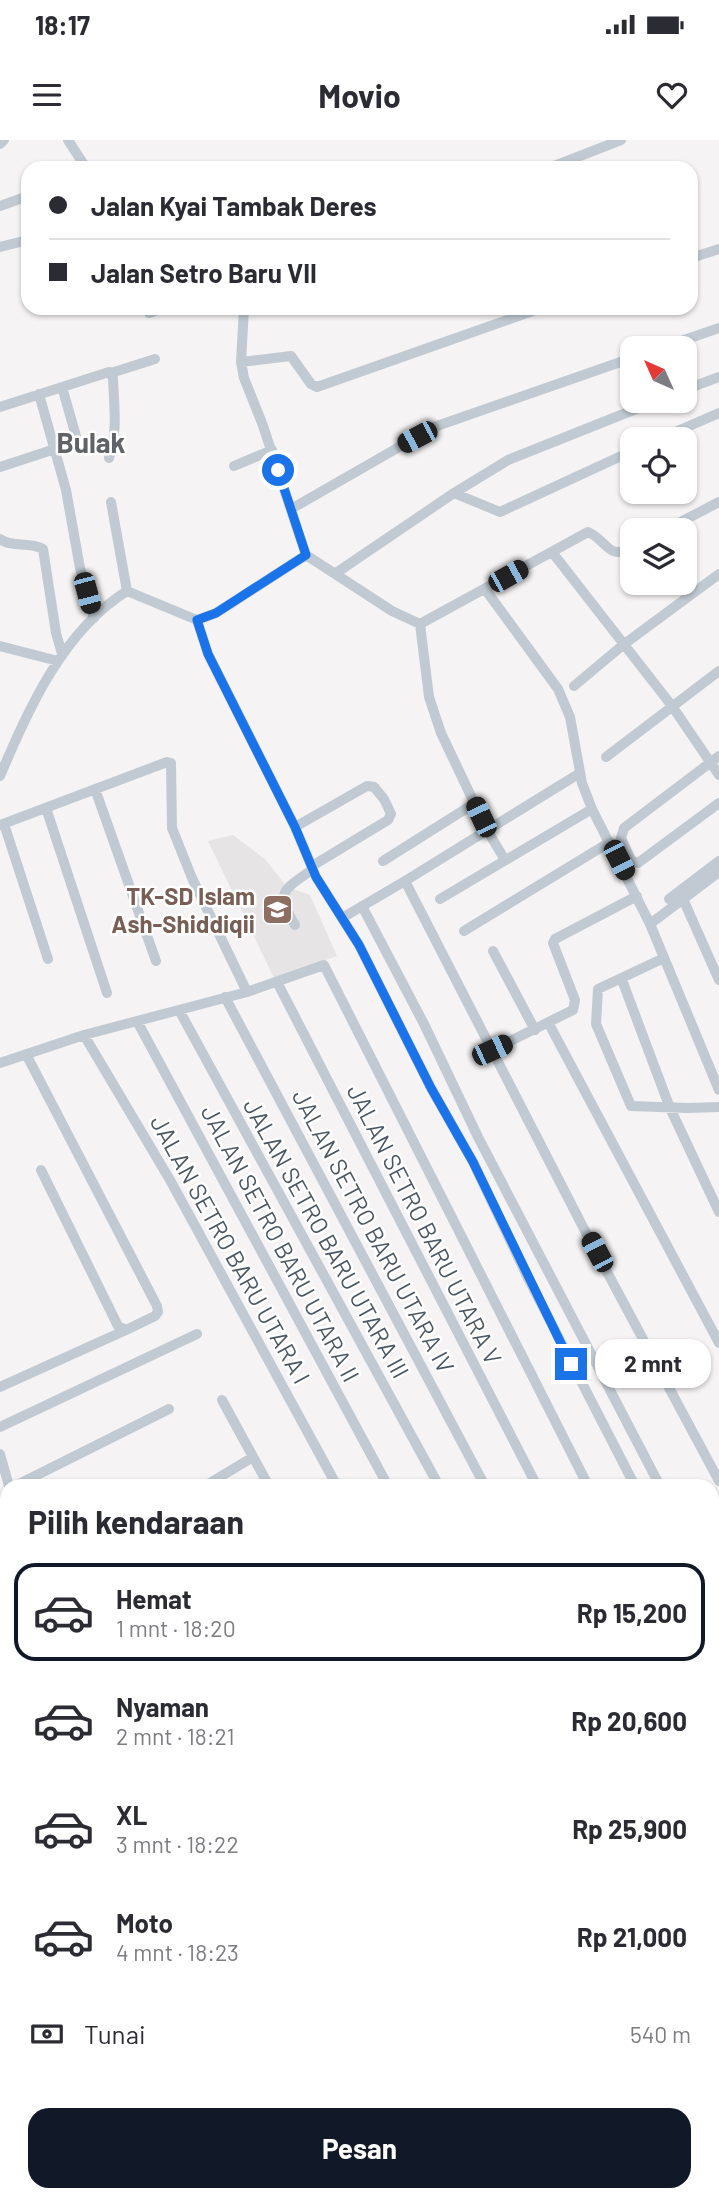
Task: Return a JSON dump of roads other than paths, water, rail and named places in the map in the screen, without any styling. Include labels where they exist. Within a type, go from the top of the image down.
[{"type":"street","points":[[0,144],[4,140]]},
{"type":"street","points":[[68,140],[82,161]]},
{"type":"street","points":[[567,161],[621,140]]},
{"type":"street","points":[[0,206],[21,198]]},
{"type":"street","points":[[0,247],[21,242]]},
{"type":"street","points":[[698,256],[719,249]]},
{"type":"street","points":[[244,315],[241,362],[244,378],[272,450],[306,555],[392,611],[421,624]]},
{"type":"street","points":[[241,362],[291,356],[311,384],[317,387],[521,315]]},
{"type":"street","points":[[696,336],[719,328]]},
{"type":"street","points":[[0,407],[155,359]]},
{"type":"street","points":[[291,509],[434,428],[620,362]]},
{"type":"street","points":[[109,458],[115,441],[111,373]]},
{"type":"street","points":[[697,385],[719,377]]},
{"type":"street","points":[[62,387],[76,436]]},
{"type":"street","points":[[40,394],[66,490],[80,568],[94,618]]},
{"type":"street","points":[[336,573],[508,460],[626,413]]},
{"type":"street","points":[[687,427],[719,413]]},
{"type":"street","points":[[0,467],[55,449]]},
{"type":"street","points":[[234,466],[272,450]]},
{"type":"street","points":[[454,493],[500,512],[620,457]]},
{"type":"street","points":[[111,502],[127,590]]},
{"type":"street","points":[[688,518],[719,502]]},
{"type":"street","points":[[421,624],[588,532],[598,536],[615,552],[620,553]]},
{"type":"street","points":[[0,538],[6,543],[43,549],[60,658]]},
{"type":"street","points":[[552,552],[714,759],[719,775]]},
{"type":"street","points":[[127,590],[197,620],[216,613],[306,555]]},
{"type":"street","points":[[573,686],[719,574]]},
{"type":"street","points":[[485,589],[558,689],[570,717],[580,773],[592,809],[650,924],[719,1090]]},
{"type":"street","points":[[0,776],[22,724],[60,658],[109,602],[127,590]]},
{"type":"street","points":[[197,620],[208,654],[295,827],[314,871],[365,956],[431,1088],[473,1162],[528,1278],[631,1479]]},
{"type":"street","points":[[421,624],[429,697],[441,733],[487,830],[505,860]]},
{"type":"street","points":[[0,646],[60,658]]},
{"type":"street","points":[[606,757],[719,671]]},
{"type":"street","points":[[714,759],[624,828],[621,838],[631,860],[638,863],[719,803]]},
{"type":"street","points":[[48,959],[2,824],[167,762],[171,763],[172,828],[192,878],[247,992]]},
{"type":"street","points":[[342,918],[580,773]]},
{"type":"street","points":[[295,827],[367,786],[374,787],[391,814],[388,820],[288,888],[282,905],[295,925]]},
{"type":"street","points":[[95,789],[156,961]]},
{"type":"street","points":[[383,861],[475,803]]},
{"type":"street","points":[[46,808],[107,993]]},
{"type":"street","points":[[440,899],[592,809]]},
{"type":"street","points":[[464,931],[610,842]]},
{"type":"street","points":[[669,899],[719,861]]},
{"type":"street","points":[[650,924],[718,877]]},
{"type":"street","points":[[405,881],[591,1241],[718,1479]]},
{"type":"street","points":[[492,1050],[573,1010],[576,1004],[553,943],[555,939],[637,896]]},
{"type":"street","points":[[683,899],[719,980]]},
{"type":"street","points":[[362,906],[424,1024],[484,1149],[656,1479]]},
{"type":"street","points":[[493,951],[535,1030]]},
{"type":"street","points":[[664,958],[597,991],[596,1024],[632,1106],[719,1107]]},
{"type":"street","points":[[0,1063],[84,1035],[247,992],[321,965],[326,967],[584,1479]]},
{"type":"street","points":[[622,980],[670,1108],[719,1213]]},
{"type":"street","name":"JALAN SETRO BARU UTARA V","points":[[277,982],[533,1479]]},
{"type":"street","name":"JALAN SETRO BARU UTARA IV","points":[[225,997],[481,1479]]},
{"type":"street","name":"JALAN SETRO BARU UTARA III","points":[[179,1010],[435,1479]]},
{"type":"street","name":"JALAN SETRO BARU UTARA II","points":[[137,1021],[384,1479]]},
{"type":"street","points":[[549,1024],[719,1343]]},
{"type":"street","name":"JALAN SETRO BARU UTARA I","points":[[84,1035],[170,1180],[333,1479]]},
{"type":"street","points":[[0,1387],[155,1317],[158,1311],[27,1056]]},
{"type":"street","points":[[41,1170],[118,1326],[126,1330]]},
{"type":"street","points":[[0,1427],[197,1334]]},
{"type":"street","points":[[222,1400],[265,1479]]},
{"type":"street","points":[[29,1479],[169,1409]]},
{"type":"street","points":[[0,1454],[2,1474]]},
{"type":"street","points":[[217,1479],[253,1457]]},
{"type":"place","name":"TK-SD Islam Ash-Shiddiqii","points":[[278,909]]},
{"type":"district","name":"Bulak","points":[[91,442]]}]
